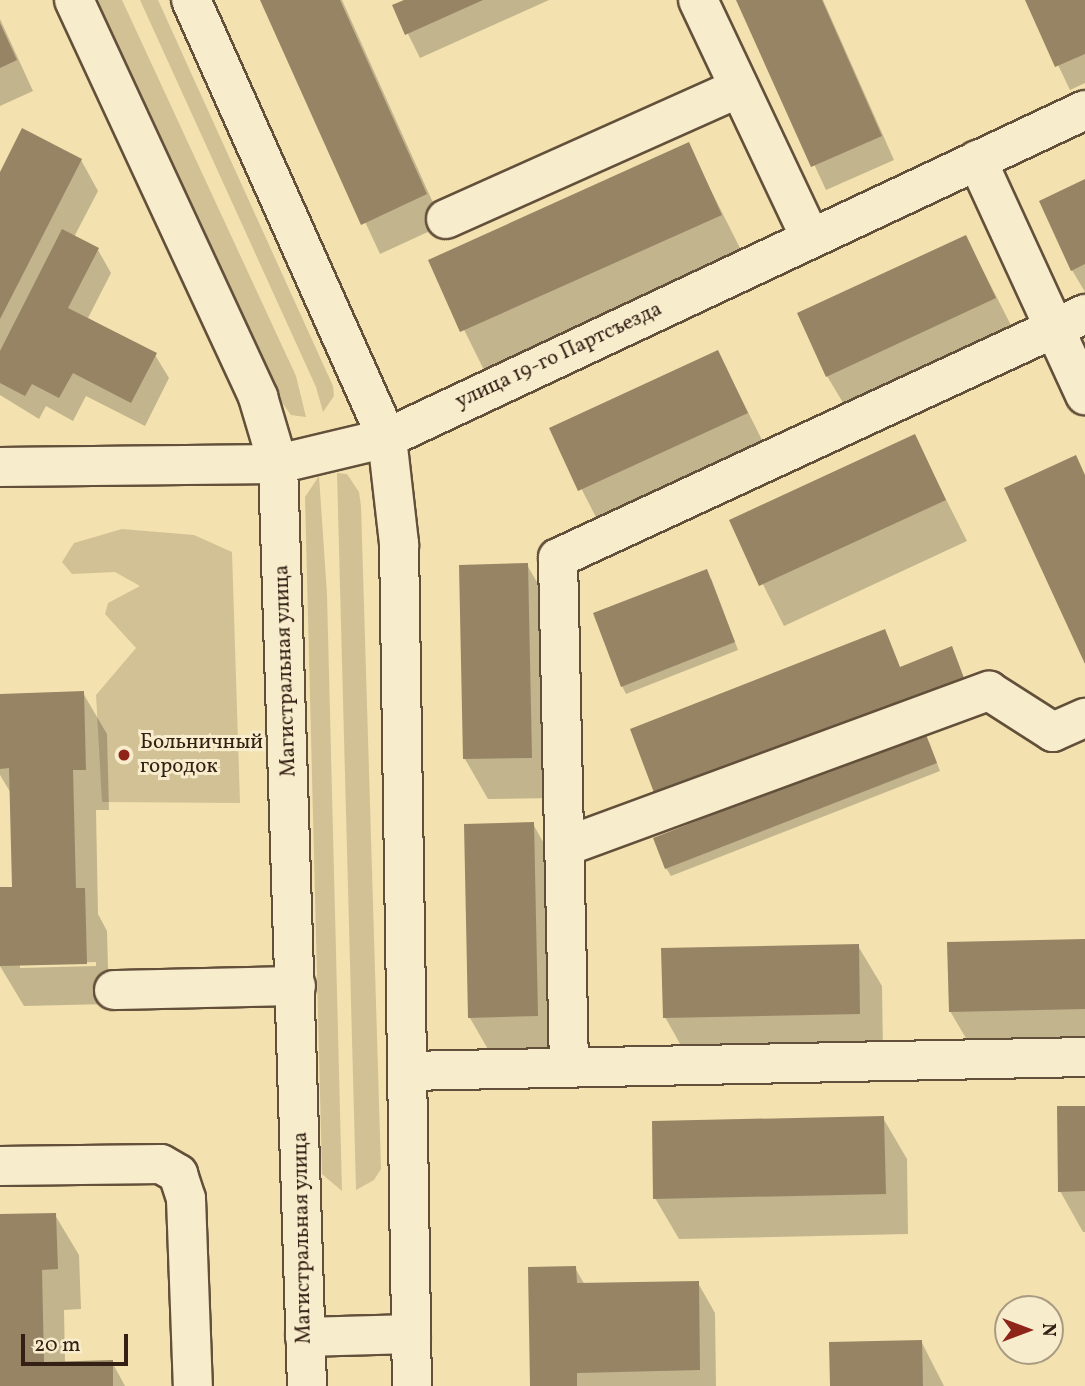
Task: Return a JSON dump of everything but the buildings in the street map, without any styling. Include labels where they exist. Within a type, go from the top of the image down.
[{"type":"street","name":"Магистральная улица","points":[[74,0],[258,397],[278,464],[307,1386]]},
{"type":"street","points":[[191,0],[387,438],[399,544],[412,1386]]},
{"type":"street","points":[[698,0],[810,237]]},
{"type":"street","points":[[446,219],[739,88]]},
{"type":"street","name":"улица 19-го Партсъезда","points":[[0,467],[278,464],[387,438],[1085,110]]},
{"type":"street","points":[[977,159],[1070,321],[1085,395]]},
{"type":"street","points":[[569,1067],[558,558],[1070,321]]},
{"type":"street","points":[[564,847],[989,691],[1053,732],[1085,718]]},
{"type":"street","points":[[114,990],[296,986]]},
{"type":"street","points":[[407,1070],[1085,1057]]},
{"type":"street","points":[[0,1166],[161,1164],[177,1174],[186,1199],[193,1386]]},
{"type":"street","points":[[305,1337],[411,1334]]},
{"type":"shaded area","points":[[96,0],[122,0],[296,376],[306,417],[291,415],[275,393]]},
{"type":"shaded area","points":[[140,0],[158,0],[333,386],[334,396],[323,412],[316,387]]},
{"type":"shaded area","points":[[337,473],[347,474],[359,492],[361,506],[381,1169],[374,1180],[356,1190]]},
{"type":"shaded area","points":[[319,476],[327,594],[342,1191],[322,1174],[305,497]]},
{"type":"shaded area","points":[[122,529],[194,535],[232,552],[240,803],[102,802],[96,695],[136,648],[105,614],[108,603],[140,586],[115,572],[72,574],[62,562],[74,543]]},
{"type":"place","name":"Больничный городок","points":[[124,755]]}]
